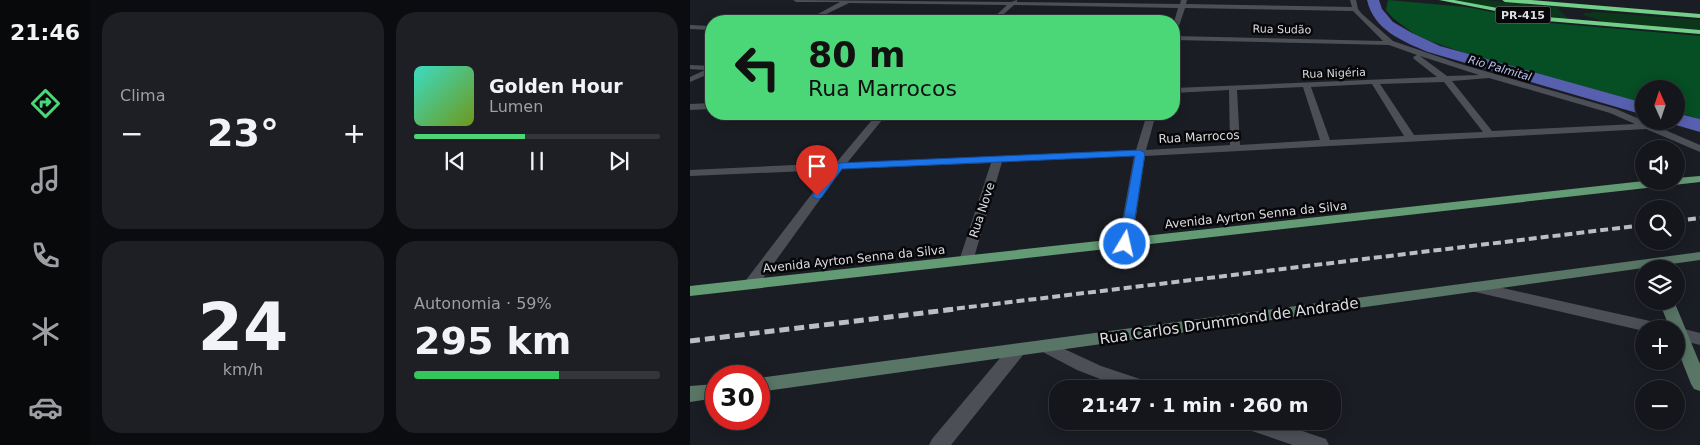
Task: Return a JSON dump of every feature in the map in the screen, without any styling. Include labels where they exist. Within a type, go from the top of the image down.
[{"type":"highway","name":"PR-415","points":[[1442,0],[1528,16],[1700,32]]},
{"type":"highway","name":"PR-415","points":[[1505,0],[1700,16]]},
{"type":"highway","points":[[1591,8],[1573,10],[1568,13],[1580,19],[1605,24]]},
{"type":"main road","name":"Avenida Ayrton Senna da Silva","points":[[1685,180],[1700,178]]},
{"type":"main road","name":"Avenida Ayrton Senna da Silva","points":[[690,291],[1635,186]]},
{"type":"street","points":[[796,0],[1183,3],[1355,9]]},
{"type":"street","points":[[820,15],[850,0]]},
{"type":"street","points":[[1353,0],[1355,9],[1390,43],[1495,77],[1598,106],[1635,121]]},
{"type":"street","points":[[1000,15],[1014,2]]},
{"type":"street","points":[[1179,15],[1183,3]]},
{"type":"street","points":[[690,27],[705,28]]},
{"type":"street","name":"Rua Sudão","points":[[1180,38],[1390,43]]},
{"type":"street","points":[[1409,50],[1447,80],[1490,135]]},
{"type":"street","points":[[690,67],[705,68]]},
{"type":"street","points":[[690,80],[705,72]]},
{"type":"street","name":"Rua Nigéria","points":[[1180,90],[1495,77]]},
{"type":"street","points":[[1375,83],[1411,139]]},
{"type":"street","points":[[1306,85],[1326,144]]},
{"type":"street","points":[[1233,88],[1235,148]]},
{"type":"street","points":[[690,107],[705,106]]},
{"type":"street","points":[[751,284],[839,166],[877,120]]},
{"type":"street","points":[[1125,244],[1140,153],[1149,120]]},
{"type":"street","name":"Rua Marrocos","points":[[690,173],[1326,144],[1635,127]]},
{"type":"street","points":[[1658,130],[1700,149]]},
{"type":"street","name":"Rua Nove","points":[[966,261],[998,159]]},
{"type":"street","name":"Rua Carlos Drummond de Andrade","points":[[1681,260],[1700,256]]},
{"type":"street","name":"Rua Carlos Drummond de Andrade","points":[[770,384],[1476,287],[1635,268]]},
{"type":"street","points":[[1476,287],[1635,323]]},
{"type":"street","points":[[1685,335],[1700,339]]},
{"type":"street","points":[[1045,346],[1083,366],[1123,380]]},
{"type":"street","points":[[1685,349],[1700,384]]},
{"type":"street","points":[[938,445],[1017,350]]},
{"type":"street","points":[[690,394],[705,392]]},
{"type":"street","points":[[1274,430],[1318,445]]},
{"type":"green space","points":[[1388,0],[1466,7],[1550,23],[1700,36],[1700,119],[1685,115],[1685,80],[1635,80],[1635,101],[1485,60],[1418,37],[1393,18],[1386,10]]},
{"type":"green space","points":[[1453,0],[1486,0],[1557,7],[1568,19],[1506,11]]},
{"type":"green space","points":[[1597,12],[1700,20],[1700,30],[1605,22],[1583,15],[1585,13]]},
{"type":"waterway","name":"Rio Palmital","points":[[1373,0],[1381,18],[1388,25],[1406,37],[1434,49],[1635,106]]},
{"type":"waterway","name":"Rio Palmital","points":[[1685,122],[1700,126]]},
{"type":"railway","points":[[1685,220],[1700,218]]},
{"type":"railway","points":[[945,310],[1635,226]]},
{"type":"railway","points":[[690,341],[956,309]]},
{"type":"route","points":[[817,196],[839,166],[1140,153],[1125,244]]}]
